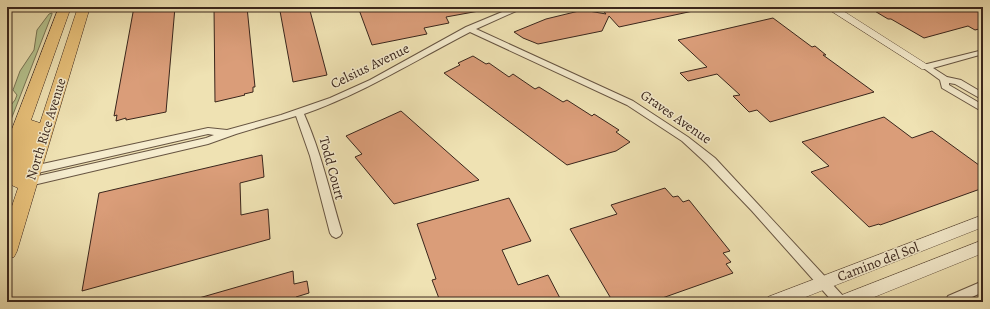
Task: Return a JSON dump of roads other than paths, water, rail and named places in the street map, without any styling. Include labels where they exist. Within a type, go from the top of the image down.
[{"type":"highway","name":"North Rice Avenue","points":[[7,164],[65,7]]},
{"type":"highway","name":"North Rice Avenue","points":[[7,251],[84,7]]},
{"type":"highway","points":[[26,112],[35,119],[15,179],[21,182],[31,176]]},
{"type":"street","name":"Celsius Avenue","points":[[31,176],[208,141],[226,133],[299,112],[352,92],[381,78],[470,29],[503,13],[521,7]]},
{"type":"street","points":[[830,7],[944,79],[958,82],[983,97]]},
{"type":"street","name":"Graves Avenue","points":[[470,29],[630,103],[685,139],[726,176],[842,302]]},
{"type":"street","points":[[926,67],[983,52]]},
{"type":"street","points":[[944,79],[946,86],[983,109]]},
{"type":"street","name":"Todd Court","points":[[299,112],[315,152],[326,201],[336,233]]},
{"type":"street","name":"Camino del Sol","points":[[774,302],[983,221]]},
{"type":"street","name":"Camino del Sol","points":[[842,302],[983,246]]},
{"type":"street","points":[[951,302],[952,300],[983,286]]}]
